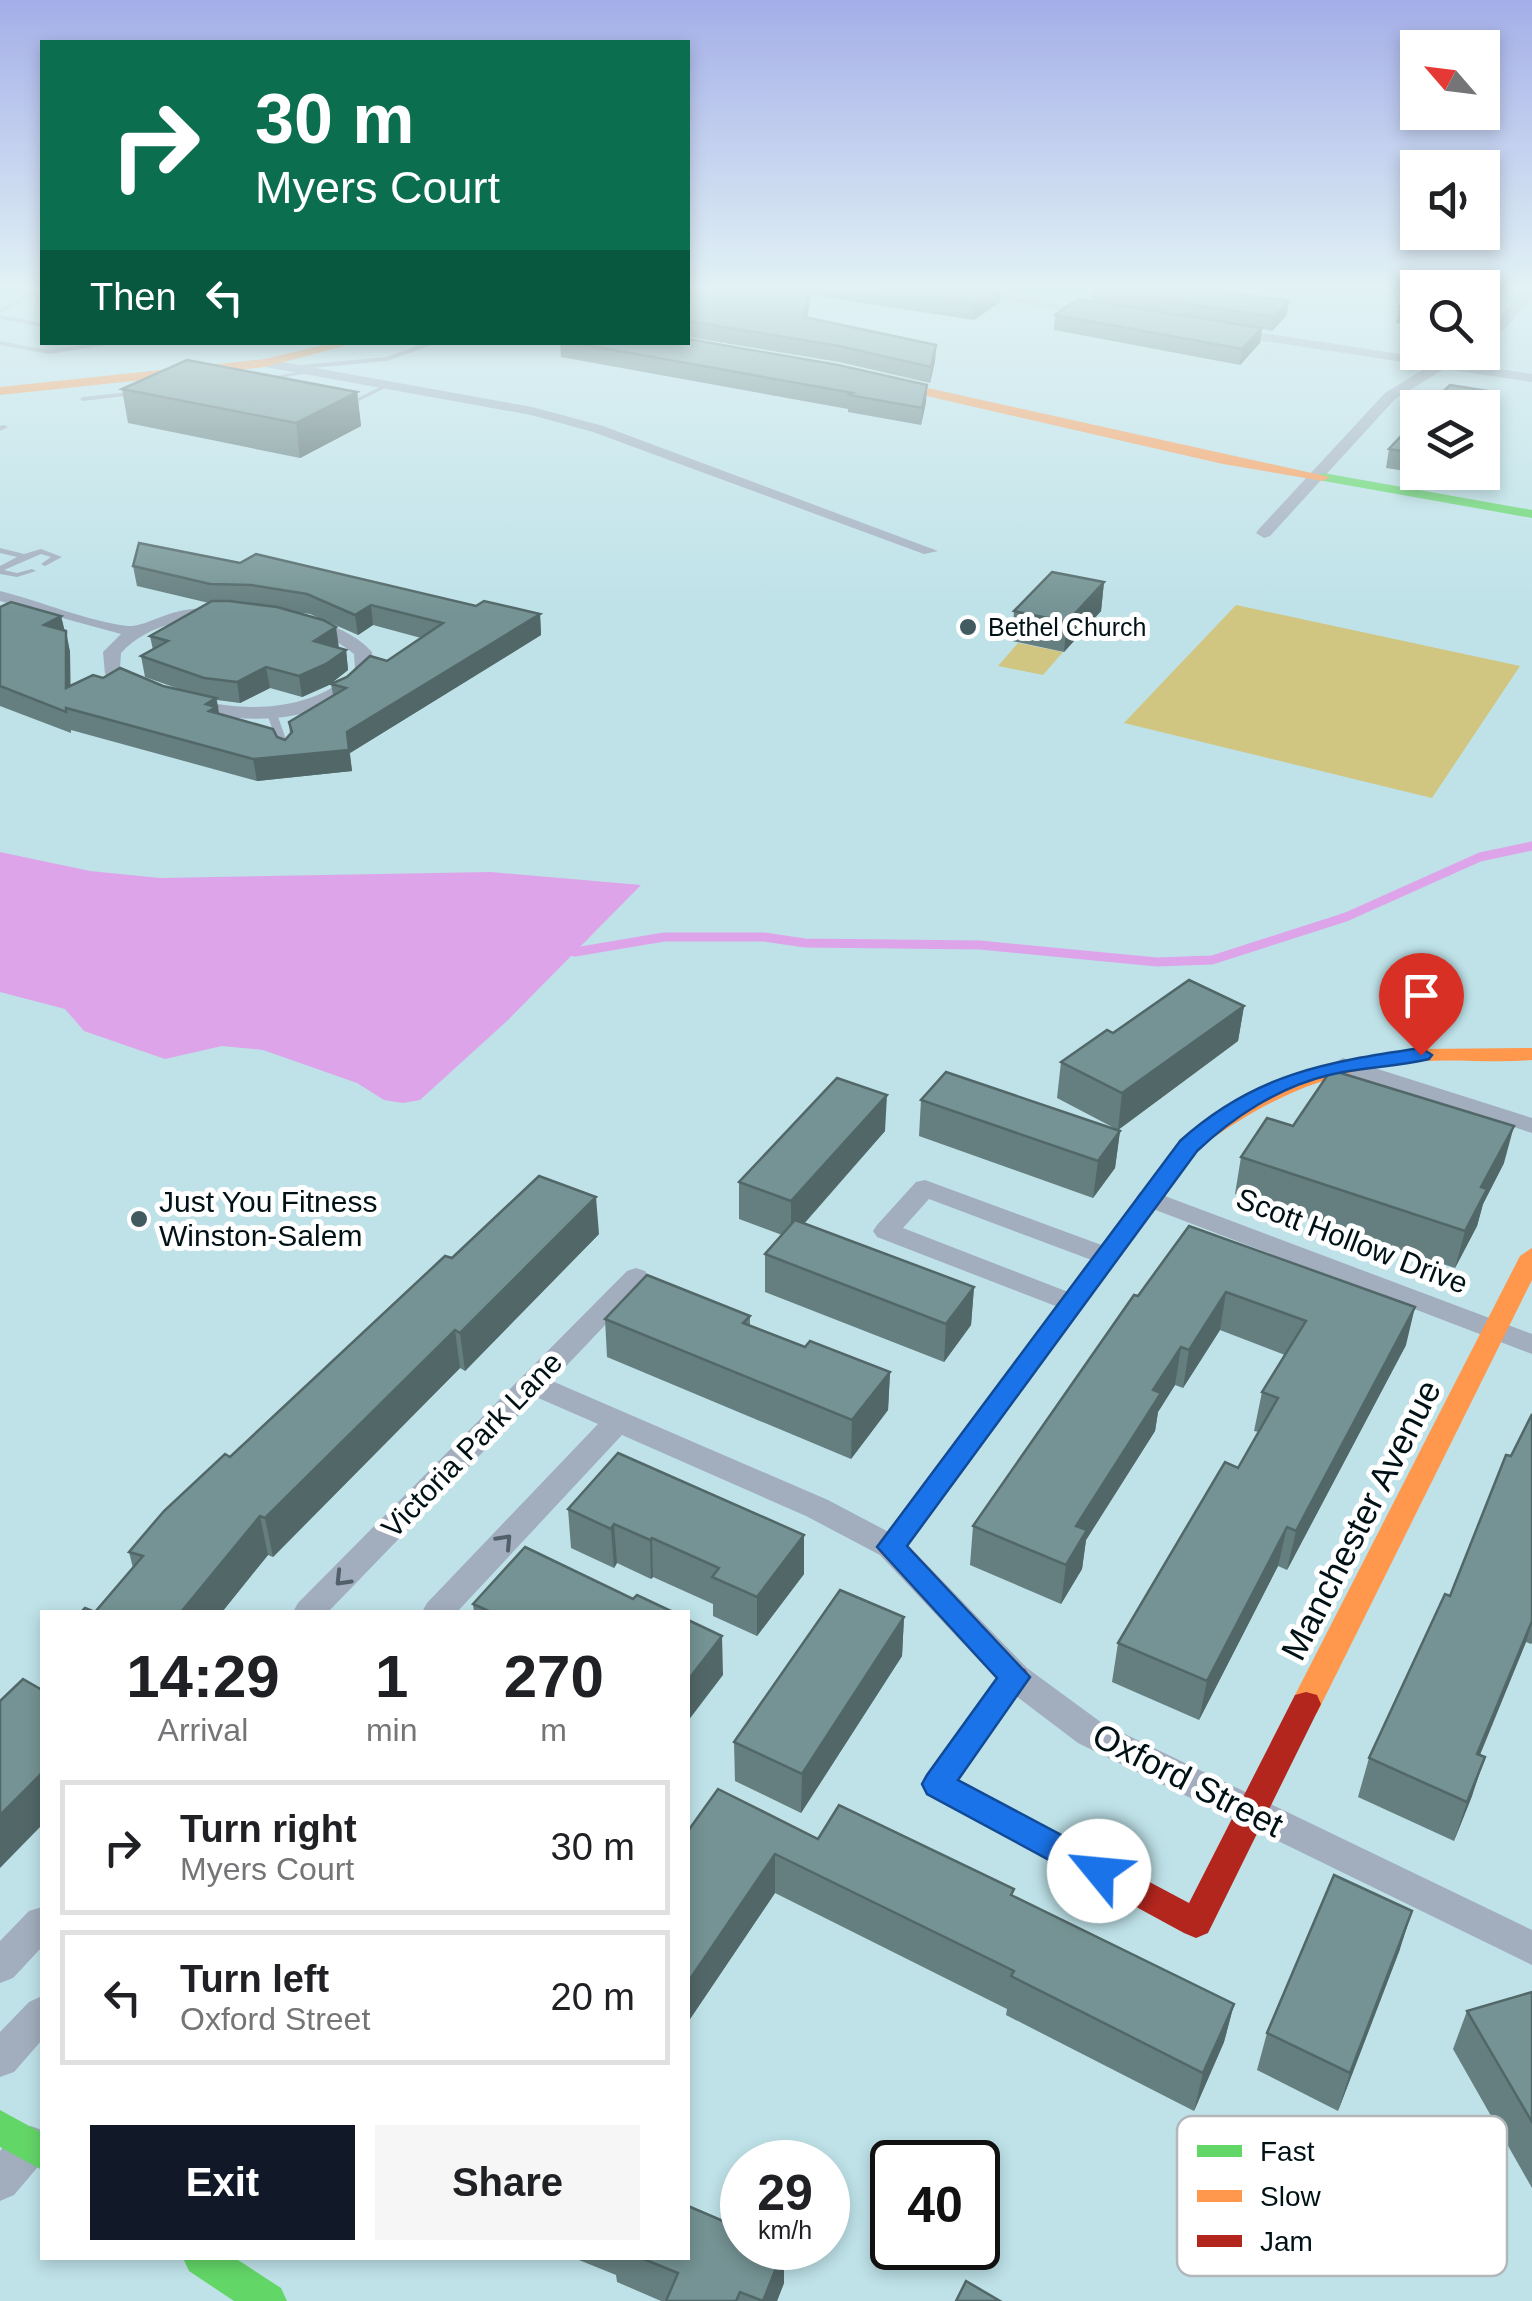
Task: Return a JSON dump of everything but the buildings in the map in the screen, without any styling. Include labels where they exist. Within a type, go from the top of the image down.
[{"type":"street","points":[[457,397],[532,411],[598,429],[930,550]]},
{"type":"street","points":[[955,397],[1312,476],[1532,514]]},
{"type":"street","points":[[1264,533],[1312,476],[1389,397]]},
{"type":"street","points":[[0,596],[132,632]]},
{"type":"street","points":[[232,612],[323,630],[363,652],[367,661],[364,670],[350,688],[307,706],[271,711],[228,711],[129,684],[111,670],[108,661],[118,644],[132,632],[180,617],[232,612]]},
{"type":"street","points":[[891,1547],[1188,1146],[1218,1119],[1281,1084],[1344,1065],[1421,1055],[1530,1056]]},
{"type":"street","points":[[1344,1065],[1532,1126]]},
{"type":"street","points":[[1070,1303],[886,1231],[925,1188],[1106,1256]]},
{"type":"street","name":"Scott Hollow Drive","points":[[1150,1198],[1532,1344]]},
{"type":"street","name":"Manchester Avenue","points":[[1015,1677],[938,1784],[1196,1924],[1532,1256]]},
{"type":"street","name":"Victoria Park Lane","points":[[312,1610],[636,1277]]},
{"type":"street","name":"Oxford Street","points":[[532,1383],[817,1508],[891,1547],[1015,1677],[1090,1732],[1532,1948]]},
{"type":"street","points":[[440,1610],[618,1421]]},
{"type":"street","points":[[0,1966],[40,1925]]},
{"type":"street","points":[[0,2058],[40,2016]]},
{"type":"street","points":[[0,2180],[24,2142]]},
{"type":"street","points":[[205,2260],[268,2301]]},
{"type":"lane","points":[[83,399],[97,397]]},
{"type":"lane","points":[[338,410],[363,397]]},
{"type":"lane","points":[[0,550],[24,557]]},
{"type":"lane","points":[[0,570],[41,551],[58,557],[46,564]]},
{"type":"lane","points":[[0,570],[16,574],[32,571]]},
{"type":"lane","points":[[271,711],[287,755]]},
{"type":"shaded area","points":[[1236,605],[1520,666],[1432,798],[1124,723]]},
{"type":"shaded area","points":[[1018,643],[1063,652],[1043,675],[998,666]]},
{"type":"shaded area","points":[[0,852],[90,871],[160,878],[491,872],[641,885],[507,1021],[420,1100],[403,1103],[384,1100],[357,1083],[263,1050],[222,1046],[165,1059],[84,1031],[65,1009],[0,992]]},
{"type":"waterway","points":[[562,949],[575,952],[664,937],[764,937],[805,943],[980,945],[1157,962],[1212,960],[1346,917],[1480,857],[1532,846]]},
{"type":"traffic: fast","points":[[1323,477],[1532,514]]},
{"type":"traffic: fast","points":[[0,2127],[40,2152]]},
{"type":"traffic: fast","points":[[205,2260],[268,2301]]},
{"type":"traffic: slow","points":[[950,397],[1223,460],[1323,477]]},
{"type":"traffic: slow","points":[[891,1547],[1188,1146],[1214,1126],[1269,1093],[1358,1063],[1423,1055],[1532,1054]]},
{"type":"traffic: slow","points":[[1306,1704],[1532,1256]]},
{"type":"traffic: jam","points":[[1015,1677],[938,1784],[1196,1923],[1306,1704]]},
{"type":"place","name":"Bethel Church","points":[[968,627]]},
{"type":"place","name":"Just You Fitness Winston-Salem","points":[[139,1219]]},
{"type":"route","points":[[1099,1871],[938,1784],[1015,1677],[891,1547],[1188,1146],[1218,1119],[1281,1084],[1369,1060],[1421,1055]]}]
